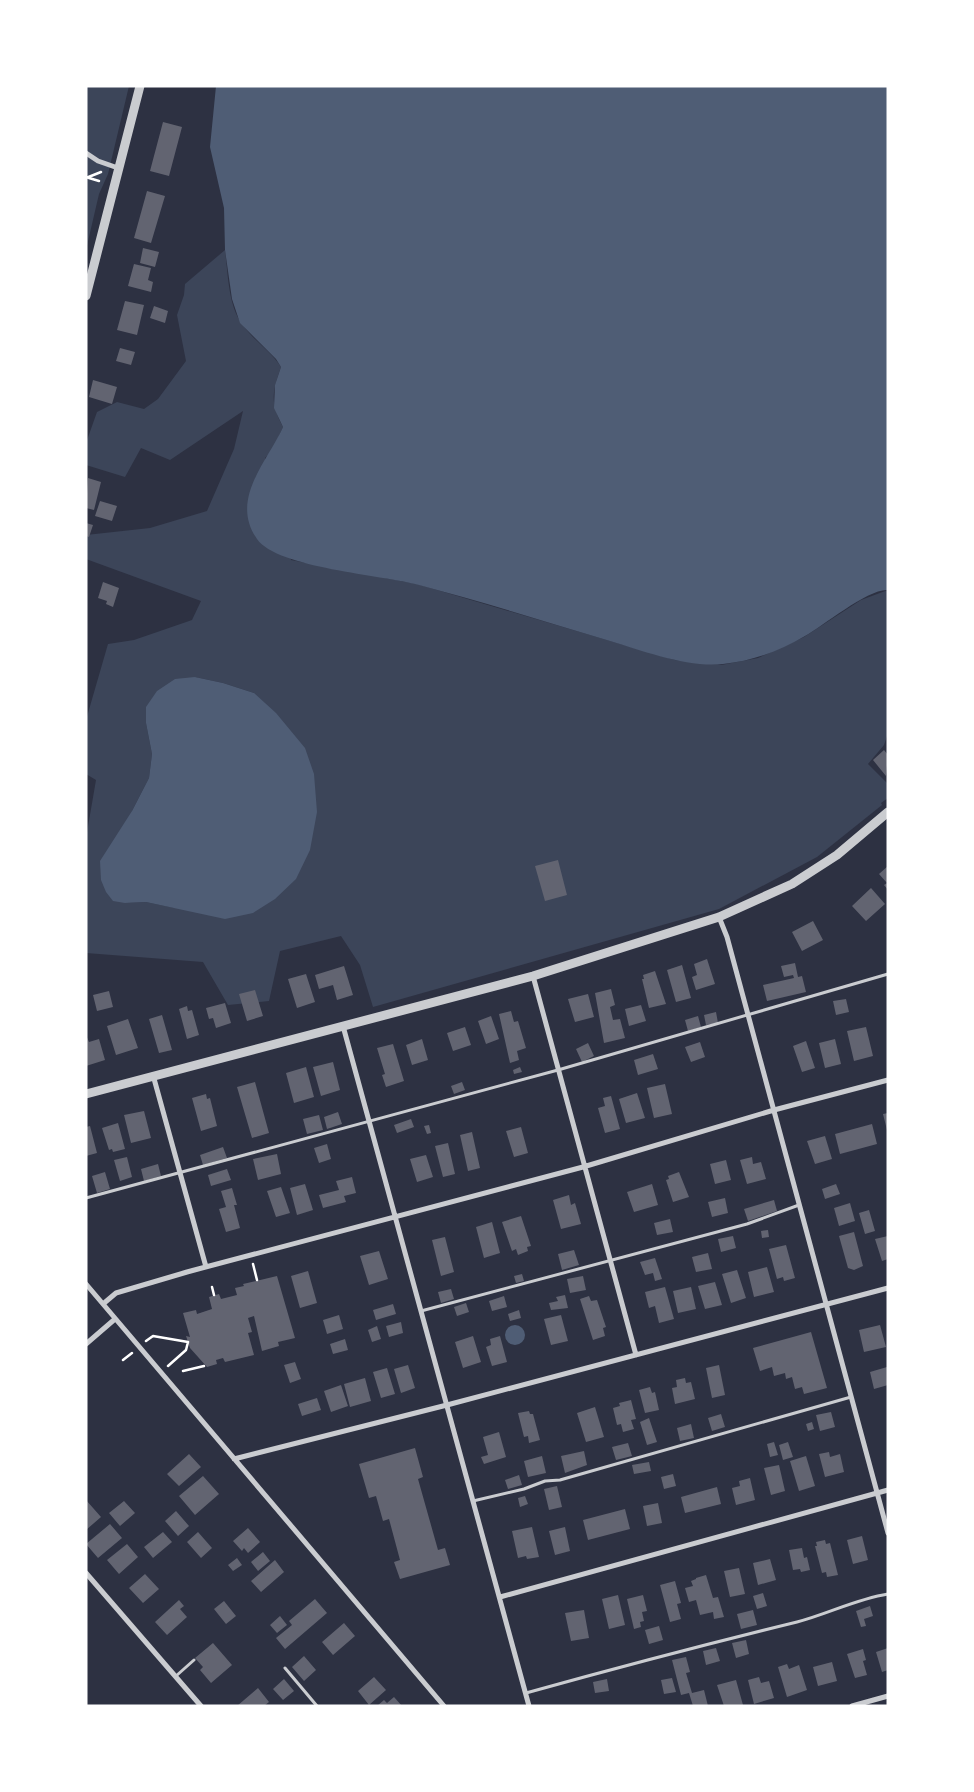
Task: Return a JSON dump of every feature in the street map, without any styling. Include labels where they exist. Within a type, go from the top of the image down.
[{"type":"street","points":[[86,296],[140,86]]},
{"type":"street","points":[[86,154],[98,161],[118,168]]},
{"type":"street","points":[[86,1094],[152,1074],[533,976],[719,917],[792,884],[837,855],[888,812]]},
{"type":"street","points":[[719,917],[727,936],[888,1534]]},
{"type":"street","points":[[533,976],[583,1167],[636,1355]]},
{"type":"street","points":[[343,1026],[530,1706]]},
{"type":"street","points":[[152,1074],[206,1267]]},
{"type":"street","points":[[103,1304],[116,1293],[206,1267],[583,1167],[774,1110],[888,1080]]},
{"type":"street","points":[[86,1284],[444,1706]]},
{"type":"street","points":[[234,1459],[447,1405],[888,1288]]},
{"type":"street","points":[[86,1344],[115,1319]]},
{"type":"street","points":[[500,1598],[888,1490]]},
{"type":"street","points":[[86,1573],[201,1706]]},
{"type":"street","points":[[852,1706],[888,1696]]},
{"type":"lane","points":[[86,1198],[558,1070],[888,974]]},
{"type":"lane","points":[[420,1311],[609,1259],[748,1224],[799,1205]]},
{"type":"lane","points":[[473,1501],[616,1464],[851,1397]]},
{"type":"lane","points":[[526,1693],[719,1640],[800,1621],[888,1594]]},
{"type":"lane","points":[[176,1676],[194,1660]]},
{"type":"lane","points":[[285,1668],[318,1706]]},
{"type":"path","points":[[89,178],[99,181]]},
{"type":"path","points":[[250,1256],[257,1280]]},
{"type":"path","points":[[212,1287],[214,1295]]},
{"type":"path","points":[[123,1360],[153,1336],[188,1342],[186,1350],[160,1372]]},
{"type":"path","points":[[183,1371],[204,1366]]},
{"type":"shaded area","points":[[86,86],[129,86],[108,174],[99,194],[86,250]]},
{"type":"shaded area","points":[[216,86],[888,86],[888,590],[880,591],[858,601],[805,636],[776,651],[755,658],[710,665],[666,658],[419,585],[308,564],[268,549],[257,539],[249,524],[247,509],[254,481],[283,427],[274,408],[275,385],[281,367],[276,359],[240,323],[232,299],[225,250],[224,208],[210,147]]},
{"type":"shaded area","points":[[225,250],[229,288],[237,316],[246,330],[281,367],[274,391],[274,404],[283,427],[273,450],[265,458],[291,560],[417,584],[675,660],[721,665],[758,658],[804,637],[861,600],[888,590],[888,733],[884,745],[868,764],[888,784],[888,798],[881,803],[882,805],[817,857],[719,909],[373,1007],[360,965],[341,936],[280,951],[269,1001],[228,1005],[203,962],[86,953],[86,838],[96,780],[86,774],[86,720],[108,644],[134,640],[192,620],[201,601],[86,559],[86,535],[150,528],[207,511],[234,449],[243,411],[170,460],[141,448],[125,477],[86,465],[86,443],[97,412],[117,402],[144,409],[158,399],[186,361],[177,315],[184,295],[185,284]],"holes":[[[195,677],[223,683],[254,693],[175,908],[146,902],[125,903],[132,811],[149,778],[152,754],[146,723]]]},
{"type":"shaded area","points":[[195,677],[223,683],[254,693],[276,713],[305,748],[314,774],[317,812],[310,850],[296,879],[275,899],[253,913],[225,919],[146,902],[125,903],[113,901],[106,892],[101,880],[100,861],[132,811],[149,778],[152,754],[146,723],[146,707],[157,691],[175,679]]},
{"type":"shaded area","points":[[515,1325],[522,1328],[525,1335],[522,1342],[515,1345],[508,1342],[505,1335],[508,1328]]},
{"type":"building","points":[[163,122],[182,127],[169,176],[150,171]]},
{"type":"building","points":[[147,191],[165,196],[151,243],[134,238]]},
{"type":"building","points":[[143,248],[159,252],[155,267],[140,263]]},
{"type":"building","points":[[134,264],[151,268],[148,280],[153,282],[151,292],[128,286]]},
{"type":"building","points":[[125,301],[144,305],[137,335],[117,330]]},
{"type":"building","points":[[154,306],[168,311],[165,323],[150,318]]},
{"type":"building","points":[[120,348],[135,352],[131,365],[116,361]]},
{"type":"building","points":[[93,380],[117,387],[112,404],[89,397]]},
{"type":"building","points":[[88,478],[101,482],[94,510],[86,508]]},
{"type":"building","points":[[100,501],[117,506],[112,521],[95,516]]},
{"type":"building","points":[[86,523],[93,525],[89,537],[86,536]]},
{"type":"building","points":[[103,582],[119,588],[113,607],[106,604],[107,601],[98,598]]},
{"type":"building","points":[[884,750],[888,755],[886,776],[873,760]]},
{"type":"building","points":[[558,860],[567,895],[545,901],[535,866]]},
{"type":"building","points":[[888,866],[888,890],[884,885],[887,883],[879,874]]},
{"type":"building","points":[[871,888],[885,904],[866,921],[852,906]]},
{"type":"building","points":[[813,921],[823,940],[802,951],[792,932]]},
{"type":"building","points":[[707,959],[715,984],[696,990],[692,977],[697,975],[694,964]]},
{"type":"building","points":[[795,963],[798,977],[802,976],[806,992],[767,1001],[763,985],[794,978],[793,975],[784,977],[781,966]]},
{"type":"building","points":[[682,965],[691,998],[676,1002],[667,970]]},
{"type":"building","points":[[344,966],[353,995],[337,1000],[333,985],[319,989],[315,975]]},
{"type":"building","points":[[655,971],[666,1004],[649,1008],[642,979],[644,979],[643,975]]},
{"type":"building","points":[[306,974],[315,1002],[297,1008],[288,979]]},
{"type":"building","points":[[611,989],[615,1005],[610,1007],[613,1020],[620,1019],[625,1038],[604,1043],[595,993]]},
{"type":"building","points":[[255,990],[263,1016],[247,1021],[239,994]]},
{"type":"building","points":[[109,991],[113,1007],[97,1011],[93,995]]},
{"type":"building","points":[[588,994],[594,1017],[575,1022],[568,999]]},
{"type":"building","points":[[846,999],[849,1012],[836,1015],[833,1001]]},
{"type":"building","points":[[225,1003],[231,1023],[216,1028],[213,1018],[209,1019],[206,1008]]},
{"type":"building","points":[[641,1005],[646,1021],[629,1026],[625,1009]]},
{"type":"building","points":[[187,1006],[188,1011],[192,1010],[199,1035],[187,1039],[179,1009]]},
{"type":"building","points":[[511,1011],[514,1022],[518,1021],[526,1048],[517,1051],[519,1060],[510,1063],[499,1014]]},
{"type":"building","points":[[716,1012],[718,1023],[706,1025],[704,1015]]},
{"type":"building","points":[[162,1015],[172,1050],[159,1053],[149,1019]]},
{"type":"building","points":[[491,1016],[499,1039],[486,1044],[478,1021]]},
{"type":"building","points":[[698,1016],[701,1027],[688,1031],[685,1020]]},
{"type":"building","points":[[128,1019],[138,1048],[116,1055],[107,1026]]},
{"type":"building","points":[[465,1027],[471,1045],[453,1051],[447,1033]]},
{"type":"building","points":[[866,1027],[873,1056],[854,1061],[847,1031]]},
{"type":"building","points":[[86,1035],[89,1042],[99,1039],[105,1060],[86,1066]]},
{"type":"building","points":[[422,1039],[428,1060],[412,1065],[406,1045]]},
{"type":"building","points":[[835,1039],[841,1064],[825,1068],[819,1043]]},
{"type":"building","points":[[806,1041],[815,1068],[802,1072],[793,1046]]},
{"type":"building","points":[[700,1042],[705,1057],[691,1062],[685,1047]]},
{"type":"building","points":[[588,1043],[594,1056],[582,1062],[576,1049]]},
{"type":"building","points":[[393,1044],[404,1081],[386,1087],[382,1075],[385,1074],[377,1048]]},
{"type":"building","points":[[653,1054],[658,1069],[638,1075],[634,1060]]},
{"type":"building","points":[[333,1062],[340,1090],[321,1096],[313,1067]]},
{"type":"building","points":[[306,1067],[314,1097],[294,1103],[286,1073]]},
{"type":"building","points":[[520,1067],[522,1072],[514,1074],[513,1070]]},
{"type":"building","points":[[255,1082],[269,1133],[252,1138],[237,1087]]},
{"type":"building","points":[[462,1082],[465,1090],[454,1094],[451,1086]]},
{"type":"building","points":[[665,1084],[672,1114],[654,1118],[647,1088]]},
{"type":"building","points":[[637,1093],[645,1118],[626,1123],[619,1099]]},
{"type":"building","points":[[206,1094],[207,1099],[210,1098],[217,1126],[201,1131],[192,1098]]},
{"type":"building","points":[[611,1096],[620,1129],[605,1133],[598,1108],[605,1106],[603,1098]]},
{"type":"building","points":[[144,1111],[151,1138],[131,1143],[124,1115]]},
{"type":"building","points":[[338,1112],[342,1124],[327,1129],[324,1117]]},
{"type":"building","points":[[888,1113],[888,1130],[887,1130],[883,1114]]},
{"type":"building","points":[[319,1115],[323,1130],[307,1134],[303,1119]]},
{"type":"building","points":[[411,1119],[414,1127],[397,1133],[394,1125]]},
{"type":"building","points":[[118,1123],[125,1149],[113,1152],[112,1149],[109,1150],[102,1128]]},
{"type":"building","points":[[872,1124],[877,1144],[840,1154],[835,1134]]},
{"type":"building","points":[[429,1125],[431,1133],[427,1134],[424,1126]]},
{"type":"building","points":[[90,1126],[97,1153],[86,1156],[86,1127]]},
{"type":"building","points":[[521,1127],[528,1153],[514,1157],[506,1131]]},
{"type":"building","points":[[472,1132],[480,1168],[468,1171],[460,1135]]},
{"type":"building","points":[[825,1136],[832,1159],[815,1164],[807,1141]]},
{"type":"building","points":[[448,1143],[455,1174],[443,1177],[435,1146]]},
{"type":"building","points":[[327,1144],[331,1159],[319,1163],[314,1148]]},
{"type":"building","points":[[223,1147],[227,1158],[203,1165],[200,1155]]},
{"type":"building","points":[[277,1154],[281,1174],[258,1180],[253,1159]]},
{"type":"building","points":[[426,1155],[433,1177],[417,1182],[410,1159]]},
{"type":"building","points":[[127,1157],[132,1177],[120,1181],[114,1160]]},
{"type":"building","points":[[752,1157],[753,1164],[761,1162],[766,1179],[747,1184],[740,1160]]},
{"type":"building","points":[[726,1160],[731,1180],[715,1184],[710,1164]]},
{"type":"building","points":[[158,1164],[161,1176],[144,1181],[141,1169]]},
{"type":"building","points":[[227,1169],[231,1180],[211,1186],[208,1175]]},
{"type":"building","points":[[105,1172],[110,1189],[97,1193],[92,1176]]},
{"type":"building","points":[[679,1172],[689,1197],[673,1202],[666,1180],[669,1179],[668,1176]]},
{"type":"building","points":[[352,1177],[356,1193],[344,1196],[346,1202],[323,1208],[319,1195],[339,1190],[336,1181]]},
{"type":"building","points":[[305,1184],[313,1210],[297,1215],[290,1188]]},
{"type":"building","points":[[652,1184],[658,1205],[634,1212],[627,1192]]},
{"type":"building","points":[[836,1184],[840,1194],[825,1199],[822,1189]]},
{"type":"building","points":[[281,1187],[290,1213],[276,1217],[267,1191]]},
{"type":"building","points":[[232,1188],[237,1205],[234,1205],[240,1228],[226,1232],[219,1209],[226,1207],[221,1191]]},
{"type":"building","points":[[569,1195],[571,1205],[575,1203],[581,1224],[561,1229],[553,1200]]},
{"type":"building","points":[[725,1198],[728,1213],[712,1217],[708,1202]]},
{"type":"building","points":[[774,1200],[777,1211],[748,1221],[744,1209]]},
{"type":"building","points":[[850,1203],[855,1221],[839,1226],[834,1208]]},
{"type":"building","points":[[869,1210],[875,1231],[865,1234],[859,1213]]},
{"type":"building","points":[[521,1216],[531,1246],[527,1247],[528,1251],[518,1255],[516,1249],[512,1251],[502,1222]]},
{"type":"building","points":[[670,1219],[673,1232],[657,1235],[654,1223]]},
{"type":"building","points":[[492,1222],[500,1253],[484,1258],[476,1227]]},
{"type":"building","points":[[768,1230],[769,1237],[762,1238],[761,1231]]},
{"type":"building","points":[[854,1232],[863,1266],[854,1270],[848,1268],[839,1236]]},
{"type":"building","points":[[733,1236],[736,1248],[721,1252],[718,1239]]},
{"type":"building","points":[[888,1236],[888,1259],[882,1261],[875,1239]]},
{"type":"building","points":[[445,1237],[454,1272],[441,1276],[432,1240]]},
{"type":"building","points":[[786,1245],[795,1278],[784,1281],[783,1277],[777,1279],[769,1249]]},
{"type":"building","points":[[574,1250],[579,1265],[562,1270],[558,1254]]},
{"type":"building","points":[[379,1251],[388,1279],[369,1285],[360,1256]]},
{"type":"building","points":[[708,1253],[712,1269],[696,1272],[692,1257]]},
{"type":"building","points":[[655,1258],[662,1279],[655,1281],[653,1273],[645,1275],[640,1262]]},
{"type":"building","points":[[767,1267],[774,1292],[754,1297],[748,1272]]},
{"type":"building","points":[[737,1270],[746,1298],[731,1303],[722,1274]]},
{"type":"building","points":[[308,1271],[317,1303],[300,1308],[291,1276]]},
{"type":"building","points":[[522,1274],[524,1281],[516,1283],[514,1276]]},
{"type":"building","points":[[277,1276],[295,1338],[278,1342],[279,1346],[262,1351],[254,1316],[248,1318],[252,1332],[248,1333],[254,1355],[225,1362],[223,1358],[216,1360],[217,1364],[207,1367],[190,1348],[186,1336],[190,1337],[183,1313],[196,1310],[197,1314],[212,1309],[209,1297],[219,1294],[221,1299],[237,1295],[235,1288],[244,1286],[243,1284]]},
{"type":"building","points":[[583,1276],[586,1290],[570,1293],[567,1279]]},
{"type":"building","points":[[715,1282],[722,1305],[705,1309],[698,1286]]},
{"type":"building","points":[[665,1287],[674,1319],[659,1323],[655,1306],[649,1308],[645,1292]]},
{"type":"building","points":[[691,1287],[696,1309],[678,1313],[673,1291]]},
{"type":"building","points":[[451,1289],[454,1299],[441,1303],[438,1292]]},
{"type":"building","points":[[565,1295],[568,1308],[551,1310],[549,1303],[558,1301],[556,1297]]},
{"type":"building","points":[[504,1296],[507,1307],[492,1311],[489,1301]]},
{"type":"building","points":[[589,1296],[591,1301],[597,1300],[606,1327],[603,1328],[605,1336],[593,1340],[580,1299]]},
{"type":"building","points":[[466,1303],[469,1312],[457,1316],[454,1307]]},
{"type":"building","points":[[393,1304],[396,1314],[376,1320],[373,1310]]},
{"type":"building","points":[[519,1310],[521,1318],[510,1321],[508,1314]]},
{"type":"building","points":[[339,1315],[343,1329],[327,1334],[323,1320]]},
{"type":"building","points":[[561,1315],[568,1341],[551,1345],[544,1319]]},
{"type":"building","points":[[401,1322],[403,1333],[389,1337],[386,1326]]},
{"type":"building","points":[[880,1325],[886,1347],[864,1352],[859,1330]]},
{"type":"building","points":[[377,1326],[381,1339],[372,1342],[368,1330]]},
{"type":"building","points":[[811,1332],[827,1388],[804,1394],[802,1387],[795,1389],[792,1377],[786,1379],[785,1373],[774,1376],[772,1367],[760,1371],[753,1348]]},
{"type":"building","points":[[473,1336],[481,1362],[463,1368],[455,1342]]},
{"type":"building","points":[[500,1336],[507,1362],[492,1366],[486,1347],[491,1345],[490,1339]]},
{"type":"building","points":[[345,1339],[348,1350],[333,1354],[330,1344]]},
{"type":"building","points":[[295,1362],[301,1379],[290,1383],[284,1365]]},
{"type":"building","points":[[408,1365],[415,1388],[401,1393],[394,1369]]},
{"type":"building","points":[[719,1365],[725,1395],[712,1398],[706,1368]]},
{"type":"building","points":[[887,1367],[888,1385],[874,1389],[870,1372]]},
{"type":"building","points":[[387,1368],[395,1394],[381,1398],[373,1372]]},
{"type":"building","points":[[365,1378],[371,1401],[350,1407],[344,1384]]},
{"type":"building","points":[[685,1378],[686,1383],[691,1382],[695,1399],[675,1404],[672,1388],[677,1387],[676,1380]]},
{"type":"building","points":[[341,1385],[348,1406],[331,1412],[324,1391]]},
{"type":"building","points":[[650,1387],[652,1393],[655,1392],[659,1410],[645,1413],[639,1390]]},
{"type":"building","points":[[317,1398],[321,1410],[302,1416],[298,1404]]},
{"type":"building","points":[[631,1400],[636,1419],[631,1420],[634,1429],[623,1432],[621,1424],[617,1425],[613,1408],[620,1406],[619,1403]]},
{"type":"building","points":[[595,1407],[604,1437],[586,1442],[577,1413]]},
{"type":"building","points":[[529,1411],[530,1414],[533,1414],[540,1440],[529,1443],[528,1436],[524,1437],[518,1413]]},
{"type":"building","points":[[831,1412],[835,1427],[820,1431],[816,1415]]},
{"type":"building","points":[[721,1414],[725,1427],[712,1431],[708,1418]]},
{"type":"building","points":[[649,1418],[657,1442],[647,1445],[640,1422]]},
{"type":"building","points":[[812,1422],[814,1429],[808,1431],[806,1424]]},
{"type":"building","points":[[691,1424],[694,1438],[680,1441],[677,1428]]},
{"type":"building","points":[[499,1432],[506,1457],[484,1464],[481,1457],[488,1455],[483,1437]]},
{"type":"building","points":[[774,1442],[778,1455],[770,1457],[767,1444]]},
{"type":"building","points":[[788,1442],[793,1457],[783,1460],[779,1445]]},
{"type":"building","points":[[628,1443],[632,1456],[616,1460],[612,1447]]},
{"type":"building","points":[[415,1448],[423,1477],[418,1479],[438,1550],[445,1548],[450,1565],[400,1579],[394,1562],[400,1560],[389,1519],[383,1521],[376,1496],[369,1498],[359,1464]]},
{"type":"building","points":[[584,1451],[587,1465],[565,1473],[561,1456]]},
{"type":"building","points":[[829,1452],[830,1457],[840,1454],[844,1472],[825,1477],[819,1454]]},
{"type":"building","points":[[189,1454],[201,1467],[179,1486],[167,1474]]},
{"type":"building","points":[[542,1456],[546,1473],[528,1477],[524,1461]]},
{"type":"building","points":[[806,1456],[815,1486],[799,1491],[790,1461]]},
{"type":"building","points":[[649,1462],[651,1471],[634,1474],[632,1465]]},
{"type":"building","points":[[779,1465],[785,1491],[771,1495],[764,1468]]},
{"type":"building","points":[[673,1474],[676,1486],[664,1489],[661,1477]]},
{"type":"building","points":[[519,1475],[522,1485],[508,1489],[505,1480]]},
{"type":"building","points":[[203,1476],[219,1494],[195,1515],[179,1496]]},
{"type":"building","points":[[750,1478],[755,1500],[736,1505],[732,1488],[740,1486],[739,1481]]},
{"type":"building","points":[[557,1486],[562,1507],[549,1510],[544,1489]]},
{"type":"building","points":[[717,1487],[721,1504],[685,1513],[681,1497]]},
{"type":"building","points":[[525,1496],[528,1504],[520,1507],[518,1498]]},
{"type":"building","points":[[86,1500],[101,1517],[86,1530]]},
{"type":"building","points":[[124,1501],[135,1513],[120,1526],[109,1513]]},
{"type":"building","points":[[658,1503],[662,1523],[647,1526],[643,1506]]},
{"type":"building","points":[[625,1509],[630,1529],[588,1540],[583,1520]]},
{"type":"building","points":[[176,1511],[189,1526],[178,1536],[165,1521]]},
{"type":"building","points":[[110,1524],[122,1538],[98,1558],[86,1544]]},
{"type":"building","points":[[532,1527],[539,1557],[527,1559],[526,1556],[518,1558],[512,1531]]},
{"type":"building","points":[[565,1527],[570,1551],[555,1555],[549,1531]]},
{"type":"building","points":[[248,1528],[260,1542],[248,1553],[244,1548],[242,1551],[233,1541]]},
{"type":"building","points":[[163,1532],[172,1542],[153,1558],[144,1547]]},
{"type":"building","points":[[198,1532],[212,1548],[201,1558],[187,1542]]},
{"type":"building","points":[[862,1536],[868,1560],[853,1564],[847,1540]]},
{"type":"building","points":[[825,1540],[826,1544],[830,1543],[838,1575],[827,1577],[826,1572],[822,1573],[815,1546],[817,1546],[816,1542]]},
{"type":"building","points":[[127,1544],[138,1557],[119,1574],[107,1560]]},
{"type":"building","points":[[802,1548],[804,1558],[807,1557],[810,1570],[801,1572],[800,1569],[793,1570],[789,1550]]},
{"type":"building","points":[[263,1552],[270,1561],[258,1571],[251,1562]]},
{"type":"building","points":[[237,1558],[242,1565],[233,1571],[228,1565]]},
{"type":"building","points":[[770,1559],[776,1580],[758,1585],[753,1563]]},
{"type":"building","points":[[275,1560],[284,1572],[261,1592],[251,1581]]},
{"type":"building","points":[[739,1568],[745,1594],[730,1597],[724,1571]]},
{"type":"building","points":[[145,1574],[159,1589],[143,1603],[129,1588]]},
{"type":"building","points":[[706,1575],[713,1598],[718,1597],[724,1617],[714,1619],[713,1612],[700,1615],[696,1600],[689,1602],[685,1588],[693,1586],[691,1581]]},
{"type":"building","points":[[675,1581],[681,1603],[677,1604],[681,1619],[670,1622],[660,1585]]},
{"type":"building","points":[[763,1593],[767,1606],[757,1609],[753,1596]]},
{"type":"building","points":[[618,1595],[625,1625],[609,1629],[602,1599]]},
{"type":"building","points":[[643,1595],[647,1611],[642,1612],[644,1621],[640,1622],[641,1627],[634,1629],[627,1599]]},
{"type":"building","points":[[315,1599],[327,1613],[285,1649],[276,1638],[292,1625],[289,1621]]},
{"type":"building","points":[[179,1600],[184,1606],[180,1609],[187,1617],[167,1635],[155,1622]]},
{"type":"building","points":[[224,1601],[236,1616],[226,1624],[214,1609]]},
{"type":"building","points":[[870,1606],[873,1616],[864,1619],[866,1626],[861,1627],[856,1611]]},
{"type":"building","points":[[584,1610],[589,1638],[571,1641],[565,1613]]},
{"type":"building","points":[[753,1610],[757,1625],[741,1629],[737,1614]]},
{"type":"building","points":[[280,1616],[287,1625],[277,1633],[270,1625]]},
{"type":"building","points":[[344,1623],[355,1636],[333,1655],[322,1642]]},
{"type":"building","points":[[659,1626],[663,1640],[649,1644],[645,1630]]},
{"type":"building","points":[[746,1640],[749,1654],[736,1658],[732,1643]]},
{"type":"building","points":[[213,1643],[232,1665],[211,1683],[200,1670],[203,1667],[195,1658]]},
{"type":"building","points":[[716,1648],[720,1661],[706,1665],[703,1651]]},
{"type":"building","points":[[888,1648],[888,1670],[882,1672],[876,1652]]},
{"type":"building","points":[[863,1649],[866,1660],[863,1661],[867,1675],[855,1678],[847,1654]]},
{"type":"building","points":[[304,1656],[316,1670],[304,1681],[292,1667]]},
{"type":"building","points":[[686,1657],[690,1672],[686,1673],[692,1693],[704,1690],[708,1706],[693,1706],[689,1693],[681,1695],[672,1660]]},
{"type":"building","points":[[832,1662],[837,1681],[818,1686],[813,1667]]},
{"type":"building","points":[[787,1664],[789,1669],[799,1665],[807,1690],[787,1697],[778,1667]]},
{"type":"building","points":[[374,1677],[386,1690],[369,1705],[358,1691]]},
{"type":"building","points":[[759,1677],[761,1683],[769,1681],[774,1698],[754,1704],[748,1680]]},
{"type":"building","points":[[672,1678],[676,1692],[664,1694],[661,1680]]},
{"type":"building","points":[[284,1679],[294,1691],[283,1700],[273,1689]]},
{"type":"building","points":[[607,1679],[609,1691],[595,1693],[593,1682]]},
{"type":"building","points":[[736,1680],[743,1705],[724,1706],[717,1685]]},
{"type":"building","points":[[258,1688],[269,1702],[264,1706],[237,1706]]},
{"type":"building","points":[[394,1697],[402,1706],[377,1706],[384,1700],[387,1703]]}]
